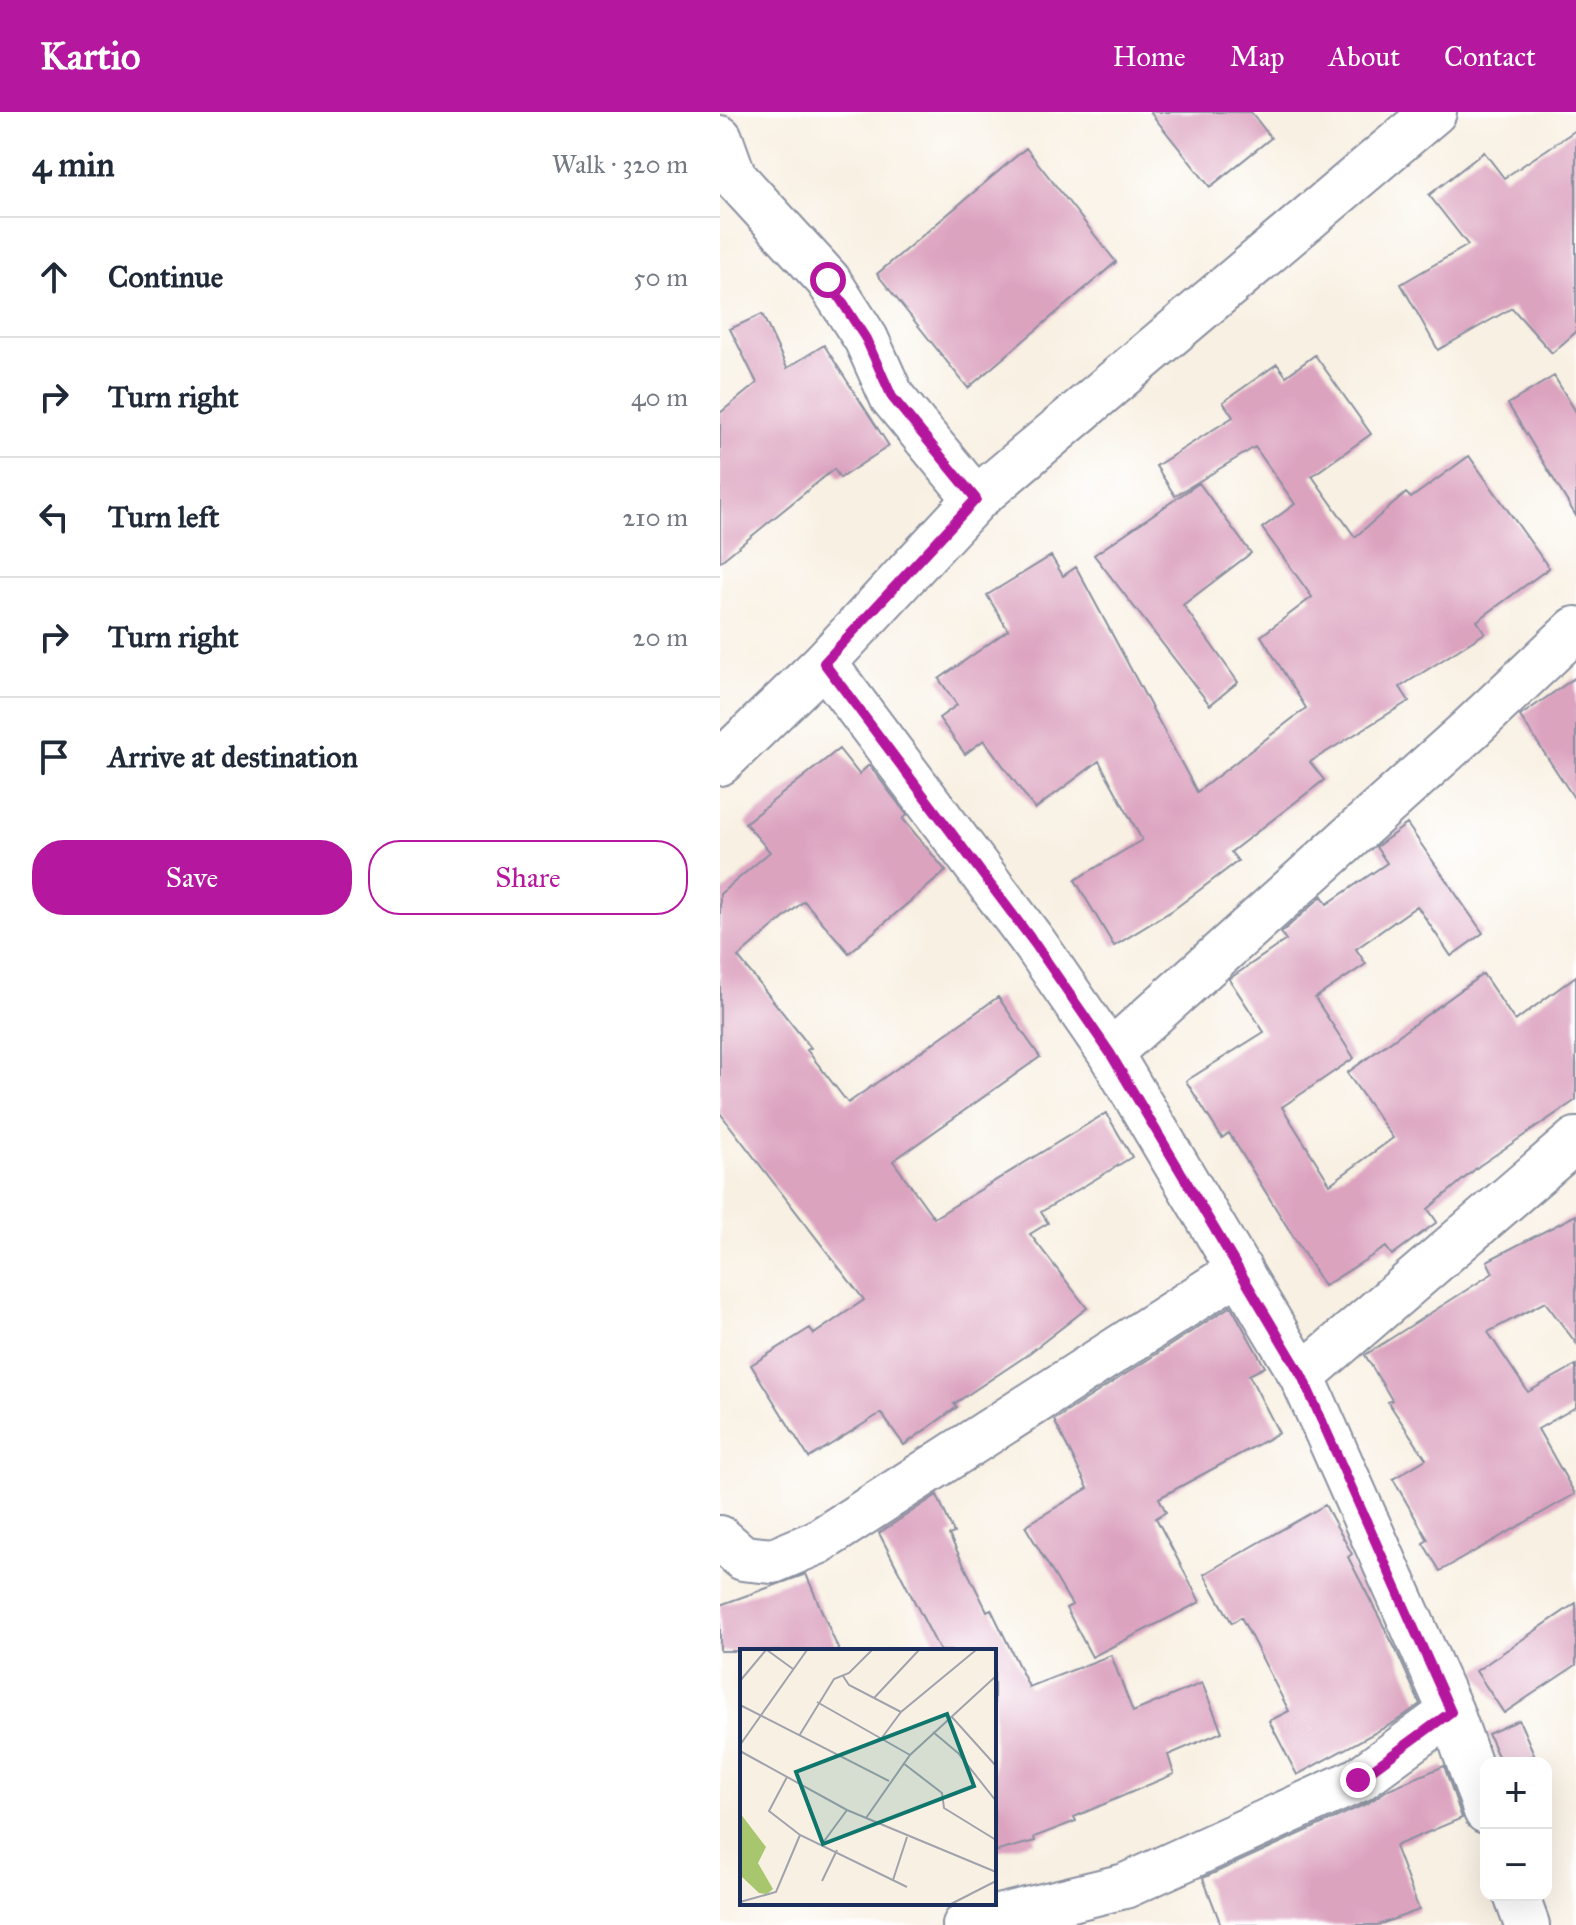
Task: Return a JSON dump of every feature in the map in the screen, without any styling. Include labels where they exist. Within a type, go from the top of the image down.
[{"type":"street","points":[[720,763],[824,663],[976,499],[1434,112]]},
{"type":"street","points":[[725,164],[828,280],[866,339],[892,397],[976,499]]},
{"type":"street","points":[[1110,1053],[1469,730],[1576,629]]},
{"type":"street","points":[[824,663],[1035,944],[1110,1053],[1302,1376],[1451,1712],[1480,1794]]},
{"type":"street","points":[[1302,1376],[1576,1140]]},
{"type":"street","points":[[720,1538],[743,1558],[773,1561],[818,1542],[1240,1270]]},
{"type":"street","points":[[965,1925],[1125,1886],[1358,1780],[1451,1712]]},
{"type":"street","points":[[1518,1901],[1527,1925]]},
{"type":"building","points":[[1150,112],[1251,112],[1271,138],[1210,187]]},
{"type":"building","points":[[1576,130],[1576,332],[1552,353],[1512,308],[1438,350],[1401,284],[1468,245],[1429,195],[1484,152],[1504,178]]},
{"type":"building","points":[[1026,148],[1116,262],[968,388],[877,274]]},
{"type":"building","points":[[762,314],[787,368],[824,345],[889,446],[840,478],[834,469],[720,562],[720,413],[757,383],[730,329]]},
{"type":"building","points":[[1315,355],[1371,434],[1312,476],[1355,537],[1406,493],[1411,498],[1469,456],[1549,568],[1477,621],[1485,633],[1400,687],[1409,701],[1310,762],[1324,780],[1231,852],[1238,861],[1173,910],[1114,946],[1075,880],[1142,840],[1099,761],[1035,809],[984,740],[965,754],[939,718],[957,705],[939,679],[1008,630],[987,595],[1051,556],[1063,576],[1076,567],[1197,792],[1306,708],[1261,636],[1312,597],[1262,528],[1295,504],[1255,447],[1175,496],[1156,466],[1233,417],[1223,402],[1277,364],[1286,376]]},
{"type":"building","points":[[1554,376],[1576,412],[1576,516],[1508,404]]},
{"type":"building","points":[[1199,483],[1251,553],[1183,605],[1238,682],[1210,705],[1094,555]]},
{"type":"building","points":[[1576,677],[1576,801],[1520,716]]},
{"type":"building","points":[[839,749],[859,774],[869,765],[907,815],[903,819],[946,871],[849,953],[804,901],[738,957],[811,1048],[807,1050],[848,1103],[998,997],[1040,1057],[893,1161],[934,1218],[1106,1113],[1132,1157],[1041,1212],[1048,1223],[1030,1234],[1087,1308],[1023,1358],[954,1404],[957,1407],[904,1445],[881,1413],[809,1458],[751,1365],[810,1328],[814,1334],[864,1300],[720,1113],[720,894],[770,852],[745,823]]},
{"type":"building","points":[[1407,824],[1483,933],[1451,956],[1417,906],[1356,949],[1366,964],[1315,998],[1354,1058],[1282,1107],[1330,1184],[1393,1138],[1347,1073],[1483,974],[1515,1021],[1576,976],[1576,1100],[1479,1166],[1428,1209],[1437,1222],[1392,1255],[1386,1247],[1324,1286],[1229,1133],[1222,1138],[1186,1081],[1264,1032],[1229,979],[1286,940],[1281,933],[1322,896],[1327,904],[1387,863],[1376,847]]},
{"type":"building","points":[[1576,1215],[1576,1343],[1545,1302],[1488,1332],[1528,1392],[1576,1365],[1576,1407],[1538,1429],[1575,1494],[1440,1571],[1423,1543],[1428,1540],[1393,1479],[1426,1459],[1388,1402],[1392,1400],[1365,1355],[1493,1273],[1487,1261]]},
{"type":"building","points":[[1231,1306],[1265,1367],[1249,1375],[1279,1433],[1159,1498],[1166,1512],[1156,1518],[1200,1602],[1092,1657],[1066,1608],[1072,1605],[1025,1526],[1088,1488],[1054,1420]]},
{"type":"building","points":[[937,1495],[954,1533],[949,1535],[987,1611],[991,1609],[1029,1687],[1111,1655],[1133,1712],[1202,1683],[1222,1732],[1168,1755],[1174,1774],[1074,1817],[1076,1821],[1034,1837],[1035,1841],[996,1851],[996,1649],[939,1649],[879,1533]]},
{"type":"building","points":[[1325,1505],[1352,1554],[1348,1557],[1420,1704],[1395,1722],[1297,1775],[1269,1721],[1289,1711],[1241,1617],[1232,1623],[1204,1574]]},
{"type":"building","points":[[806,1574],[838,1649],[720,1651],[720,1605]]},
{"type":"building","points":[[1576,1603],[1576,1665],[1504,1713],[1476,1671]]},
{"type":"building","points":[[1519,1720],[1535,1757],[1498,1757],[1488,1734]]},
{"type":"building","points":[[1444,1766],[1462,1818],[1395,1846],[1419,1910],[1378,1925],[1221,1925],[1203,1878]]},
{"type":"route","points":[[828,280],[866,339],[892,397],[976,499],[824,663],[1035,944],[1110,1053],[1302,1376],[1451,1712],[1358,1780]]}]
